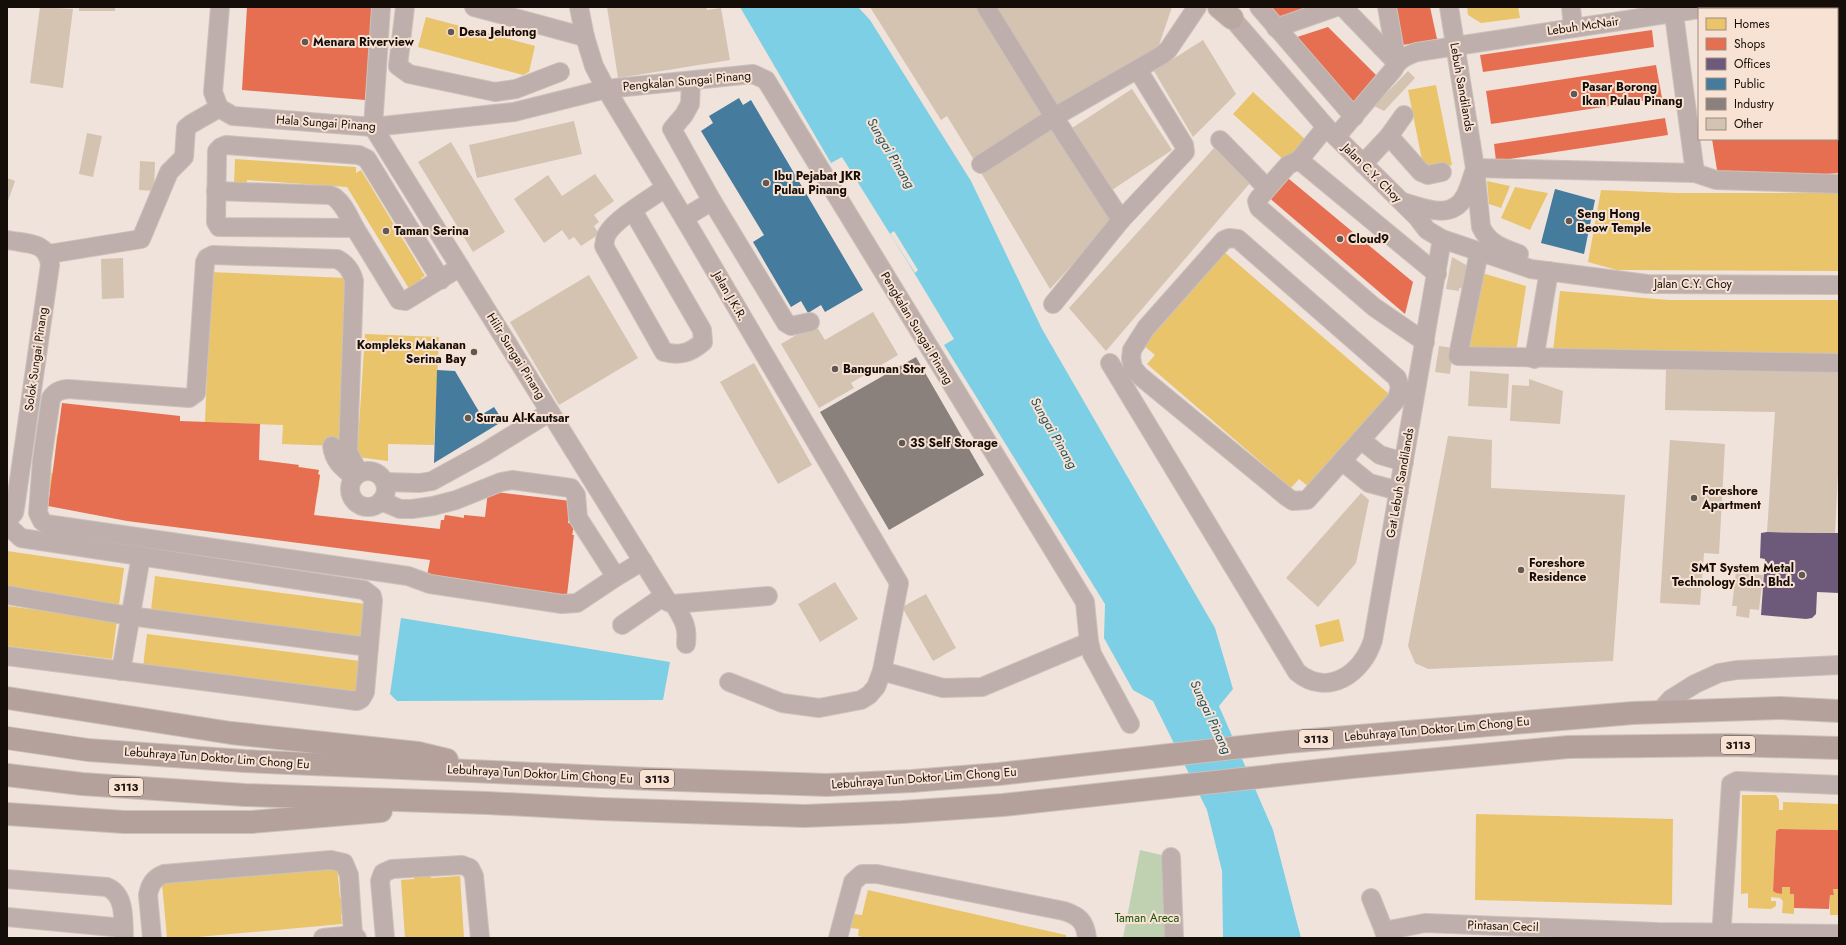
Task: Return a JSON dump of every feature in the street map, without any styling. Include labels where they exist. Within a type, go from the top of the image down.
[{"type":"highway","points":[[7,698],[231,733],[418,753],[487,771]]},
{"type":"highway","name":"Lebuhraya Tun Doktor Lim Chong Eu","points":[[7,738],[88,750],[244,761],[649,779],[827,785],[912,781],[999,774],[1287,742],[1633,713],[1780,708],[1839,711]]},
{"type":"highway","name":"3113","points":[[7,775],[82,784],[245,795],[804,816],[902,812],[1003,805],[1352,767],[1568,746],[1636,745],[1839,748]]},
{"type":"highway","points":[[7,814],[124,822],[252,822],[487,803]]},
{"type":"street","points":[[7,240],[41,246],[49,254],[140,239],[169,172],[184,158],[186,128],[220,108],[213,92],[220,7]]},
{"type":"street","points":[[373,127],[381,7]]},
{"type":"street","points":[[405,7],[398,66],[409,74],[495,92],[516,89],[560,72]]},
{"type":"street","points":[[474,7],[585,37]]},
{"type":"street","points":[[986,7],[1054,117],[1121,220]]},
{"type":"street","points":[[981,164],[1054,117],[1138,70],[1168,50],[1197,7]]},
{"type":"street","points":[[1259,7],[1354,117]]},
{"type":"street","points":[[1276,28],[1336,7]]},
{"type":"street","points":[[1343,7],[1397,63]]},
{"type":"street","points":[[1387,7],[1397,63],[1393,70],[1354,117],[1331,132],[1299,160],[1288,165],[1257,201],[1259,208],[1374,307],[1425,342]]},
{"type":"street","name":"Lebuh Sandilands","points":[[1449,7],[1475,168],[1481,227],[1484,234],[1490,241],[1506,250]]},
{"type":"street","points":[[1570,7],[1573,28]]},
{"type":"street","name":"Lebuh McNair","points":[[1699,8],[1712,7]]},
{"type":"street","name":"Lebuh McNair","points":[[1397,63],[1402,58],[1417,52],[1454,45],[1573,28],[1673,10],[1698,8]]},
{"type":"street","points":[[1673,10],[1695,173]]},
{"type":"street","name":"Jalan C.Y. Choy","points":[[1226,11],[1331,132],[1401,201],[1427,230],[1442,239],[1531,269],[1647,284],[1839,285]]},
{"type":"street","points":[[547,26],[560,26],[580,12]]},
{"type":"street","name":"Jalan J.K.R.","points":[[580,12],[585,37],[594,66],[606,89],[898,580],[899,586],[882,670]]},
{"type":"street","points":[[1053,304],[1121,220],[1185,152],[1185,149],[1138,70]]},
{"type":"street","name":"Pengkalan Sungai Pinang","points":[[606,89],[753,74],[766,80],[1085,602],[1089,642],[1092,654],[1130,724]]},
{"type":"street","points":[[691,81],[690,104],[684,115],[672,129],[712,201],[786,323],[790,326],[810,322]]},
{"type":"street","name":"Hala Sungai Pinang","points":[[220,108],[233,116],[373,127],[514,112],[606,89]]},
{"type":"street","points":[[1364,164],[1389,136],[1404,115]]},
{"type":"street","name":"Hilir Sungai Pinang","points":[[373,127],[643,561],[686,624],[686,644]]},
{"type":"street","points":[[1389,136],[1421,172],[1428,175],[1442,172]]},
{"type":"street","points":[[1220,140],[1267,188]]},
{"type":"street","points":[[355,228],[219,226],[216,222],[217,151],[221,146],[226,145],[359,155],[367,159],[441,280]]},
{"type":"street","points":[[1299,160],[1437,274]]},
{"type":"street","points":[[1475,168],[1695,173],[1716,180],[1839,184]]},
{"type":"street","name":"Lebuh Sandilands","points":[[1401,201],[1435,211],[1444,211],[1453,208],[1465,197],[1475,168]]},
{"type":"street","points":[[633,211],[702,330],[703,342],[694,350],[676,355],[664,352],[604,246],[606,235],[612,228],[633,211],[665,188]]},
{"type":"street","points":[[216,191],[330,194],[335,196],[340,201],[399,300],[405,301],[460,267]]},
{"type":"street","points":[[684,218],[712,201]]},
{"type":"street","points":[[1238,239],[1397,378],[1400,386],[1397,399],[1342,461],[1307,500],[1300,502],[1293,501],[1140,376],[1133,368],[1131,358],[1132,350],[1146,328],[1224,240],[1238,239]]},
{"type":"street","name":"Gat Lebuh Sandilands","points":[[1110,363],[1297,672],[1307,679],[1325,683],[1344,678],[1361,664],[1369,652],[1373,640],[1442,239]]},
{"type":"street","name":"Jalan C.Y. Choy","points":[[1506,250],[1533,260],[1549,272]]},
{"type":"street","points":[[1479,252],[1458,356],[1534,359],[1839,363]]},
{"type":"street","name":"Solok Sungai Pinang","points":[[11,514],[22,458],[50,265],[49,254]]},
{"type":"street","points":[[357,475],[348,452],[354,281],[352,275],[342,261],[337,259],[213,254],[207,258],[205,262],[197,390],[193,397],[189,398],[61,390],[55,393],[52,398],[42,460],[38,512],[39,517],[46,524],[408,576],[430,584],[562,604],[577,603],[643,561]]},
{"type":"street","points":[[1534,359],[1549,272]]},
{"type":"street","points":[[385,482],[420,483],[432,481],[485,452],[550,412]]},
{"type":"street","points":[[1361,440],[1380,455],[1404,462]]},
{"type":"street","points":[[332,446],[334,457],[338,464],[357,475]]},
{"type":"street","points":[[22,458],[42,460]]},
{"type":"street","points":[[1342,461],[1369,483],[1399,491]]},
{"type":"street","points":[[371,471],[381,477],[385,482],[386,492],[381,501],[371,506],[364,506],[354,500],[350,488],[357,475],[371,471]]},
{"type":"street","points":[[381,501],[400,509],[433,506],[456,500],[502,482],[512,480],[571,488],[576,495],[578,518],[616,578]]},
{"type":"street","points":[[7,525],[21,538],[364,590],[372,596],[374,601],[365,692],[361,699],[357,701],[7,656]]},
{"type":"street","points":[[121,671],[141,556]]},
{"type":"street","points":[[7,595],[130,616],[369,647]]},
{"type":"street","points":[[622,625],[669,600],[768,596]]},
{"type":"street","points":[[729,682],[782,703],[819,708],[860,700],[869,695],[876,687],[882,670],[943,688],[982,687],[1089,642]]},
{"type":"street","points":[[1659,712],[1672,699],[1695,684],[1719,673],[1745,670],[1839,665]]},
{"type":"street","points":[[1721,935],[1731,784],[1737,781],[1839,785]]},
{"type":"street","points":[[1171,857],[1174,938]]},
{"type":"street","points":[[152,938],[148,895],[149,888],[153,881],[159,876],[164,874],[330,860],[338,861],[344,863],[349,875],[355,936],[323,938]]},
{"type":"street","points":[[385,938],[380,881],[383,873],[392,869],[462,865],[470,868],[474,876],[480,938]]},
{"type":"street","points":[[838,938],[854,882],[862,874],[877,874],[1064,910],[1074,914],[1080,919],[1086,928],[1087,938]]},
{"type":"street","points":[[7,879],[107,887],[112,889],[120,898],[124,933],[7,917]]},
{"type":"street","points":[[1371,898],[1385,935]]},
{"type":"street","name":"Pintasan Cecil","points":[[1385,935],[1425,923],[1657,935],[1783,936],[1839,934]]},
{"type":"green space","name":"Taman Areca","points":[[1140,850],[1166,856],[1167,938],[1123,938]]},
{"type":"water","name":"Sungai Pinang","points":[[740,7],[858,7],[870,20],[971,181],[1042,329],[1215,628],[1233,689],[1219,706],[1273,830],[1301,938],[1223,938],[1222,871],[1207,810],[1153,701],[1133,690],[1104,638],[1105,604],[944,345],[954,339],[910,266],[842,157],[831,163]]},
{"type":"water","points":[[401,618],[670,662],[663,700],[397,701],[390,694]]},
{"type":"pier","points":[[894,231],[918,270],[915,273],[890,234]]},
{"type":"building: Homes","name":"Menara Riverview","points":[[252,7],[327,9],[327,7],[351,7],[346,11],[361,12],[360,38],[345,37],[344,50],[323,48],[322,72],[280,69],[281,46],[265,45],[266,31],[251,30]]},
{"type":"building: Homes","points":[[1467,7],[1518,7],[1520,18],[1481,23],[1468,15]]},
{"type":"building: Homes","name":"Desa Jelutong","points":[[426,17],[535,46],[529,72],[523,75],[418,47]]},
{"type":"building: Homes","points":[[1436,85],[1452,165],[1424,170],[1408,90]]},
{"type":"building: Homes","points":[[1253,92],[1306,140],[1286,162],[1233,114]]},
{"type":"building: Homes","name":"Taman Serina","points":[[235,159],[356,167],[356,173],[361,170],[425,276],[421,278],[424,284],[411,292],[347,187],[247,180],[247,185],[234,184]]},
{"type":"building: Homes","points":[[1487,181],[1510,186],[1501,208],[1489,204]]},
{"type":"building: Homes","points":[[1515,187],[1548,193],[1530,230],[1501,218]]},
{"type":"building: Homes","points":[[1601,190],[1677,193],[1839,193],[1839,271],[1617,270],[1588,262]]},
{"type":"building: Homes","points":[[1223,251],[1389,394],[1309,487],[1299,479],[1291,488],[1147,364],[1155,355],[1143,345]]},
{"type":"building: Homes","points":[[211,272],[346,278],[339,446],[282,444],[283,425],[205,422]]},
{"type":"building: Homes","points":[[1482,273],[1526,286],[1516,353],[1466,353]]},
{"type":"building: Homes","points":[[1560,291],[1669,300],[1839,300],[1839,357],[1553,351]]},
{"type":"building: Homes","points":[[365,334],[439,337],[434,445],[388,444],[388,461],[357,457]]},
{"type":"building: Homes","points":[[57,434],[95,439],[91,465],[94,465],[95,457],[100,458],[99,467],[102,467],[105,441],[143,447],[140,468],[136,468],[135,472],[142,473],[145,448],[165,451],[165,453],[167,453],[165,474],[149,472],[149,474],[162,475],[161,483],[147,481],[147,483],[163,486],[161,503],[158,505],[138,503],[141,480],[134,478],[133,483],[137,484],[134,504],[100,499],[103,479],[89,477],[86,498],[49,492],[51,473],[58,474],[59,467],[54,466],[55,460],[59,461],[61,454],[55,453]]},
{"type":"building: Homes","points":[[211,453],[250,458],[246,484],[248,484],[249,476],[255,477],[254,486],[259,460],[299,465],[294,488],[289,488],[289,492],[296,493],[300,467],[319,470],[318,474],[320,475],[318,493],[303,491],[303,494],[315,496],[315,502],[301,500],[301,505],[315,507],[313,523],[309,523],[309,526],[293,523],[296,500],[288,499],[288,503],[291,503],[289,525],[253,520],[255,501],[244,499],[241,519],[204,514],[207,494],[213,495],[214,488],[202,487],[199,511],[183,509],[184,506],[181,506],[184,489],[199,491],[199,486],[187,484],[187,479],[200,481],[200,476],[185,474],[187,459],[191,459],[191,455],[207,457],[204,482],[214,483],[215,477],[207,476]]},
{"type":"building: Homes","points":[[445,515],[461,517],[457,542],[468,544],[469,538],[461,537],[464,515],[504,520],[500,545],[503,537],[509,538],[508,547],[513,521],[553,525],[548,549],[543,548],[543,552],[550,554],[554,528],[573,530],[572,553],[557,552],[556,555],[569,557],[569,563],[555,561],[554,566],[570,568],[568,584],[565,584],[565,587],[547,584],[550,561],[542,560],[542,563],[545,564],[543,586],[507,581],[509,561],[498,560],[495,580],[458,575],[461,555],[467,556],[468,549],[456,547],[453,572],[437,570],[437,567],[435,566],[437,549],[452,552],[453,547],[441,545],[441,540],[454,542],[454,537],[439,535],[441,520],[444,520]]},
{"type":"building: Homes","points":[[7,551],[124,568],[119,605],[7,588]]},
{"type":"building: Homes","points":[[155,576],[365,604],[361,639],[151,610]]},
{"type":"building: Homes","points":[[7,606],[117,620],[112,659],[7,646]]},
{"type":"building: Homes","points":[[1339,619],[1344,641],[1320,647],[1315,625]]},
{"type":"building: Homes","points":[[147,634],[360,661],[356,694],[143,667]]},
{"type":"building: Homes","points":[[1742,795],[1776,795],[1779,800],[1779,810],[1783,810],[1783,802],[1839,804],[1839,830],[1779,829],[1776,831],[1773,891],[1782,894],[1782,887],[1790,887],[1790,894],[1794,894],[1794,914],[1782,913],[1783,901],[1780,898],[1771,897],[1771,901],[1776,901],[1776,906],[1771,909],[1748,908],[1748,893],[1741,894]]},
{"type":"building: Homes","points":[[1476,814],[1673,819],[1672,905],[1475,900]]},
{"type":"building: Homes","points":[[337,867],[340,898],[345,898],[347,913],[341,914],[342,924],[186,938],[167,938],[162,883]]},
{"type":"building: Homes","points":[[430,870],[431,878],[460,876],[464,938],[405,938],[401,880],[414,879],[413,871]]},
{"type":"building: Homes","points":[[1833,889],[1839,889],[1839,915],[1830,915],[1830,895],[1834,895]]},
{"type":"building: Homes","points":[[868,890],[1066,935],[1066,938],[866,938],[858,936],[859,929],[851,928],[854,914],[862,915]]},
{"type":"building: Shops","points":[[247,7],[373,7],[365,100],[242,90]]},
{"type":"building: Shops","points":[[1269,7],[1315,7],[1280,19]]},
{"type":"building: Shops","points":[[1395,7],[1430,7],[1437,39],[1403,45]]},
{"type":"building: Shops","points":[[1839,14],[1839,173],[1801,176],[1800,174],[1718,176],[1712,140],[1838,140]]},
{"type":"building: Shops","points":[[1328,27],[1382,81],[1357,105],[1291,39]]},
{"type":"building: Shops","points":[[1652,30],[1654,47],[1483,72],[1480,55]]},
{"type":"building: Shops","points":[[1656,65],[1662,98],[1491,124],[1486,91]]},
{"type":"building: Shops","points":[[1665,118],[1668,135],[1496,161],[1494,144]]},
{"type":"building: Shops","name":"Cloud9","points":[[1283,174],[1413,282],[1405,314],[1267,196]]},
{"type":"building: Shops","points":[[62,403],[180,416],[180,421],[260,424],[259,460],[299,465],[298,467],[319,470],[318,474],[320,475],[314,515],[440,529],[441,520],[444,520],[445,515],[464,518],[464,515],[485,517],[488,491],[571,501],[568,523],[574,524],[572,535],[574,535],[567,595],[427,576],[430,560],[127,521],[48,506]]},
{"type":"building: Shops","points":[[1779,829],[1839,830],[1839,889],[1833,889],[1834,895],[1830,895],[1829,909],[1794,908],[1794,894],[1790,894],[1790,887],[1782,887],[1782,894],[1773,891],[1776,831]]},
{"type":"building: Offices","name":"SMT System Metal Technology Sdn. Bhd.","points":[[1761,533],[1839,533],[1839,593],[1817,592],[1816,614],[1812,618],[1806,619],[1761,615],[1765,559],[1760,558]]},
{"type":"building: Public","name":"Ibu Pejabat JKR Pulau Pinang","points":[[739,98],[743,105],[751,100],[863,290],[825,312],[821,305],[808,313],[801,301],[791,307],[753,242],[764,235],[701,131],[713,123],[709,116]]},
{"type":"building: Public","name":"Seng Hong Beow Temple","points":[[1555,189],[1595,200],[1584,254],[1541,243]]},
{"type":"building: Public","name":"Surau Al-Kautsar","points":[[437,370],[455,371],[481,415],[494,407],[503,421],[434,463]]},
{"type":"building: Industry","name":"3S Self Storage","points":[[916,357],[984,475],[889,530],[820,412]]},
{"type":"building: Other","points":[[40,7],[73,9],[63,88],[30,83]]},
{"type":"building: Other","points":[[79,7],[115,7],[115,11],[79,11]]},
{"type":"building: Other","points":[[607,7],[706,7],[707,10],[721,8],[730,60],[618,78]]},
{"type":"building: Other","points":[[870,7],[978,7],[1043,116],[974,160],[947,116],[941,120]]},
{"type":"building: Other","points":[[991,7],[1172,7],[1157,51],[1054,111]]},
{"type":"building: Other","points":[[1203,40],[1236,94],[1193,137],[1154,71]]},
{"type":"building: Other","points":[[1408,71],[1415,78],[1384,111],[1374,106]]},
{"type":"building: Other","points":[[1132,89],[1172,150],[1109,192],[1069,130]]},
{"type":"building: Other","points":[[574,121],[582,154],[477,178],[469,145]]},
{"type":"building: Other","points":[[1052,127],[1112,221],[1050,289],[980,171]]},
{"type":"building: Other","points":[[87,133],[102,136],[93,177],[79,174]]},
{"type":"building: Other","points":[[451,142],[505,232],[473,252],[418,162]]},
{"type":"building: Other","points":[[1214,148],[1250,183],[1106,351],[1069,308]]},
{"type":"building: Other","points":[[140,161],[155,162],[154,191],[139,190]]},
{"type":"building: Other","points":[[595,174],[614,201],[594,215],[599,222],[594,226],[599,234],[581,246],[574,237],[569,240],[562,230],[544,243],[514,199],[548,175],[562,196]]},
{"type":"building: Other","points":[[7,178],[15,181],[7,204]]},
{"type":"building: Other","points":[[1452,257],[1468,266],[1464,289],[1459,288],[1459,291],[1446,289]]},
{"type":"building: Other","points":[[123,258],[124,298],[102,299],[101,259]]},
{"type":"building: Other","points":[[589,275],[638,358],[559,405],[510,322]]},
{"type":"building: Other","name":"Bangunan Stor","points":[[873,312],[898,355],[851,383],[854,388],[819,408],[781,344],[815,324],[825,340]]},
{"type":"building: Other","points":[[1439,346],[1453,348],[1450,374],[1435,372]]},
{"type":"building: Other","points":[[754,363],[812,465],[778,484],[720,382]]},
{"type":"building: Other","points":[[1839,368],[1839,454],[1835,533],[1767,532],[1775,412],[1665,410],[1666,369]]},
{"type":"building: Other","points":[[1470,371],[1509,374],[1507,408],[1468,406]]},
{"type":"building: Other","points":[[1529,379],[1563,391],[1560,424],[1510,421],[1512,385],[1529,386]]},
{"type":"building: Other","name":"Foreshore Residence","points":[[1448,436],[1492,440],[1491,488],[1625,495],[1613,661],[1428,669],[1415,663],[1408,646]]},
{"type":"building: Other","name":"Foreshore Apartment","points":[[1670,440],[1725,444],[1719,554],[1704,553],[1700,605],[1660,603]]},
{"type":"building: Other","points":[[1361,493],[1369,500],[1356,563],[1318,607],[1286,578]]},
{"type":"building: Other","points":[[1736,572],[1763,575],[1759,610],[1750,609],[1749,618],[1736,616],[1737,606],[1732,606]]},
{"type":"building: Other","points":[[835,582],[858,619],[820,642],[798,604]]},
{"type":"building: Other","points":[[926,594],[956,648],[933,661],[902,607]]},
{"type":"place","name":"Desa Jelutong","points":[[451,32]]},
{"type":"place","name":"Menara Riverview","points":[[305,42]]},
{"type":"place","name":"Pasar Borong Ikan Pulau Pinang","points":[[1574,94]]},
{"type":"place","name":"Ibu Pejabat JKR Pulau Pinang","points":[[766,183]]},
{"type":"place","name":"Seng Hong Beow Temple","points":[[1569,221]]},
{"type":"place","name":"Taman Serina","points":[[386,231]]},
{"type":"place","name":"Cloud9","points":[[1340,239]]},
{"type":"place","name":"Kompleks Makanan Serina Bay","points":[[474,352]]},
{"type":"place","name":"Bangunan Stor","points":[[835,369]]},
{"type":"place","name":"Surau Al-Kautsar","points":[[468,418]]},
{"type":"place","name":"3S Self Storage","points":[[902,443]]},
{"type":"place","name":"Foreshore Apartment","points":[[1694,498]]},
{"type":"place","name":"Foreshore Residence","points":[[1521,570]]},
{"type":"place","name":"SMT System Metal Technology Sdn. Bhd.","points":[[1802,575]]}]
